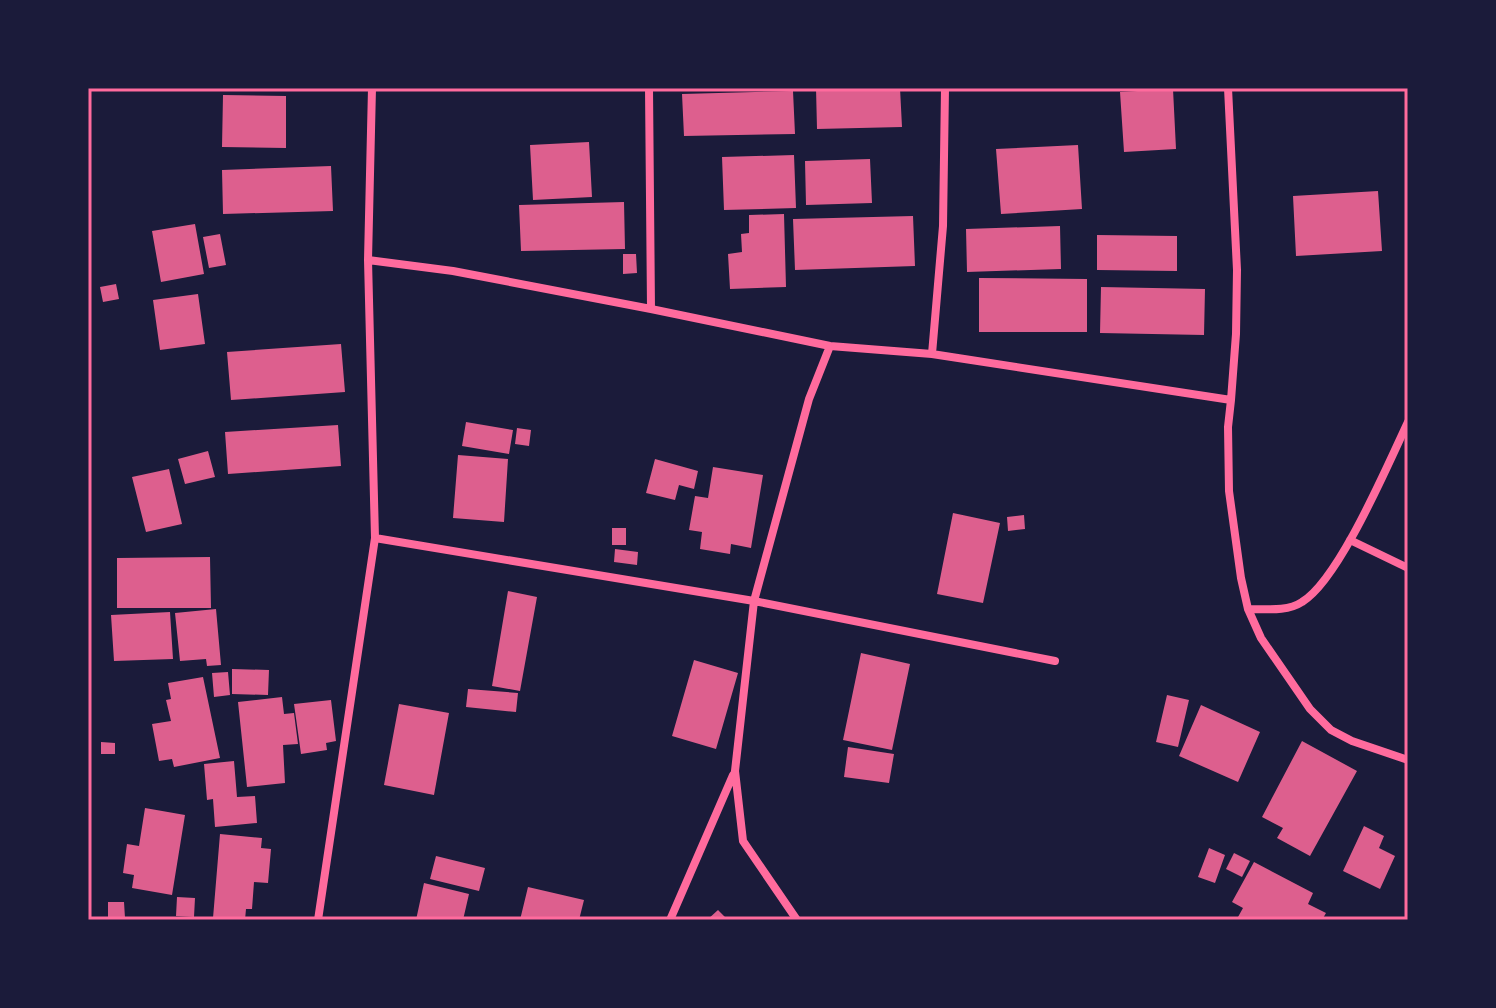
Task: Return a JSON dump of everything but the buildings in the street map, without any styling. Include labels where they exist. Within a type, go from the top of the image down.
[{"type":"street","points":[[318,920],[375,538],[368,260],[372,88]]},
{"type":"street","points":[[649,88],[651,309]]},
{"type":"street","points":[[932,354],[943,226],[945,88]]},
{"type":"street","points":[[1228,88],[1237,270],[1236,334],[1228,427],[1229,491],[1248,609],[1261,638],[1290,682],[1331,730],[1352,741],[1408,760]]},
{"type":"street","points":[[368,260],[453,271],[830,346],[932,354],[1231,400]]},
{"type":"street","points":[[797,920],[743,841],[735,771],[754,601],[809,399],[830,346]]},
{"type":"street","points":[[1248,609],[1284,609],[1303,602],[1320,584],[1350,540],[1408,422]]},
{"type":"street","points":[[375,538],[754,601],[1055,661]]},
{"type":"street","points":[[1350,540],[1408,568]]},
{"type":"street","points":[[670,920],[735,771]]}]
